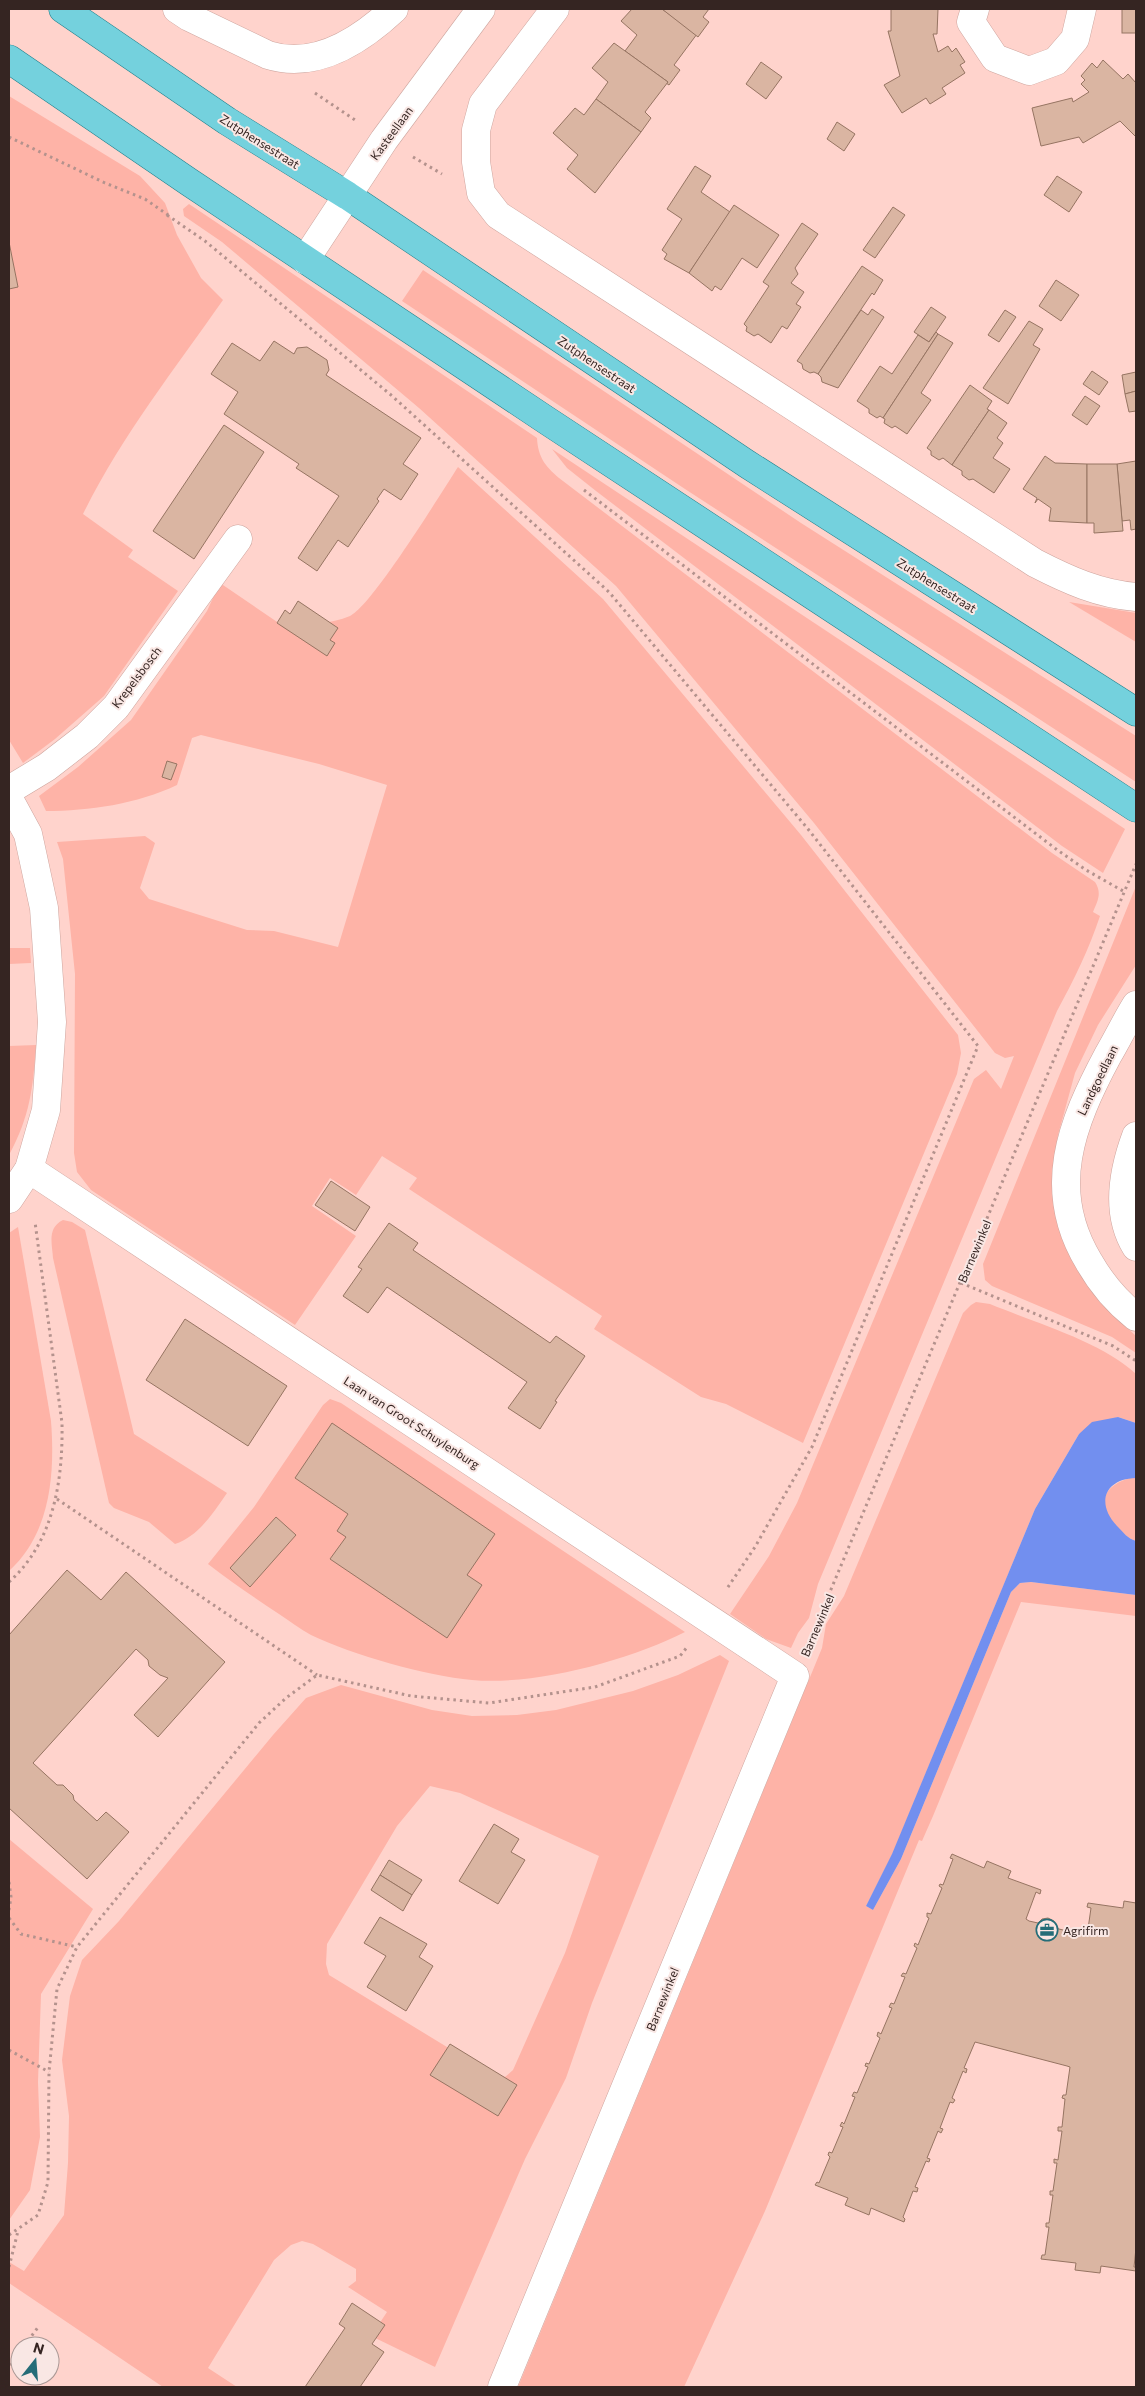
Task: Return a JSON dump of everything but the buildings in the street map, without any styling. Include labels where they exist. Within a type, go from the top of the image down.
[{"type":"main road","name":"Zutphensestraat","points":[[63,9],[227,121],[348,196],[747,464],[1136,712]]},
{"type":"main road","points":[[9,59],[305,260],[1136,808]]},
{"type":"street","points":[[176,9],[268,55],[280,59],[312,58],[337,49],[372,29],[394,9]]},
{"type":"street","name":"Kasteellaan","points":[[305,260],[384,140],[481,9]]},
{"type":"street","points":[[555,9],[483,104],[476,130],[476,162],[481,193],[498,214],[1035,564],[1075,583],[1116,595],[1136,597]]},
{"type":"street","points":[[975,9],[971,22],[995,58],[1029,71],[1056,61],[1075,39],[1082,9]]},
{"type":"street","name":"Krepelsbosch","points":[[9,790],[47,767],[87,736],[116,706],[238,539]]},
{"type":"street","points":[[9,799],[28,834],[44,908],[52,1022],[46,1110],[29,1169],[9,1199]]},
{"type":"street","name":"Landgoedlaan","points":[[1136,1005],[1099,1073],[1075,1126],[1067,1161],[1065,1197],[1068,1215],[1088,1261],[1114,1296],[1136,1316]]},
{"type":"street","points":[[1136,1136],[1124,1174],[1123,1200],[1126,1222],[1136,1247]]},
{"type":"street","name":"Laan van Groot Schuylenburg","points":[[29,1169],[795,1676]]},
{"type":"street","name":"Barnewinkel","points":[[502,2387],[795,1676]]},
{"type":"path","points":[[9,137],[104,183],[145,199],[205,241],[397,401],[609,592],[808,829],[978,1046],[812,1447],[755,1547],[680,1656],[595,1687],[489,1703],[411,1696],[317,1675],[56,1499]]},
{"type":"path","points":[[167,215],[189,182]]},
{"type":"path","points":[[578,484],[1056,849],[1086,870],[1123,891]]},
{"type":"path","name":"Barnewinkel","points":[[795,1676],[1098,959],[1123,891],[1136,864]]},
{"type":"path","points":[[9,1582],[22,1570],[50,1520],[56,1499],[62,1448],[62,1423],[29,1169]]},
{"type":"path","points":[[961,1283],[1113,1346],[1136,1361]]},
{"type":"path","points":[[9,2235],[18,2231],[38,2215],[48,2182],[49,2072],[57,1989],[77,1947],[259,1723],[286,1698],[317,1675]]},
{"type":"path","points":[[9,1882],[11,1897],[9,1910]]},
{"type":"path","points":[[9,1918],[21,1934],[77,1947]]},
{"type":"path","points":[[9,2050],[49,2072]]},
{"type":"path","points":[[9,2267],[18,2231]]},
{"type":"path","points":[[32,2336],[39,2326]]},
{"type":"shaded area","points":[[9,96],[140,176],[165,203],[177,235],[201,278],[223,300],[131,431],[83,514],[133,550],[128,557],[178,591],[104,696],[55,739],[23,763],[9,740]]},
{"type":"shaded area","points":[[189,204],[537,438],[543,461],[559,478],[1052,853],[1095,882],[1097,886],[1098,897],[1093,912],[1100,916],[1091,940],[1057,1011],[818,1584],[809,1618],[798,1633],[791,1648],[766,1639],[730,1614],[769,1556],[797,1503],[974,1079],[986,1070],[1001,1089],[1014,1056],[1005,1058],[995,1053],[814,823],[616,586],[419,408],[222,242],[184,216],[183,209]]},
{"type":"shaded area","points":[[423,270],[801,523],[1136,736],[1136,782],[685,489],[402,301]]},
{"type":"shaded area","points":[[552,449],[1125,829],[1103,873],[1062,846],[596,491],[567,468]]},
{"type":"shaded area","points":[[458,467],[603,599],[801,835],[958,1035],[961,1053],[957,1074],[803,1443],[726,1404],[701,1397],[594,1329],[602,1316],[409,1189],[417,1178],[382,1156],[356,1195],[330,1178],[312,1206],[356,1236],[295,1325],[91,1190],[77,1172],[74,1153],[75,974],[63,859],[57,842],[145,836],[155,843],[140,888],[149,899],[247,930],[274,931],[338,947],[387,785],[319,764],[201,735],[192,738],[177,785],[162,792],[129,802],[96,808],[62,811],[46,811],[39,796],[78,767],[131,720],[207,611],[220,583],[286,628],[327,623],[350,616],[374,592]]},
{"type":"shaded area","points":[[1069,602],[1136,613],[1136,642]]},
{"type":"shaded area","points":[[1136,886],[1136,965],[1098,1025],[1075,1073],[1058,1135],[1053,1174],[1085,1281],[1108,1310],[1136,1336],[1136,1353],[1112,1337],[992,1286],[985,1280],[983,1264]]},
{"type":"shaded area","points":[[9,948],[30,948],[31,963],[9,964]]},
{"type":"shaded area","points":[[36,1045],[29,1102],[22,1127],[9,1155],[9,1046]]},
{"type":"shaded area","points":[[63,1220],[72,1222],[85,1230],[134,1434],[227,1493],[211,1516],[198,1530],[175,1544],[149,1522],[114,1508],[109,1503],[53,1258],[53,1232],[58,1223]]},
{"type":"shaded area","points":[[18,1227],[51,1421],[52,1461],[51,1481],[42,1521],[34,1539],[23,1556],[9,1571],[9,1233]]},
{"type":"shaded area","points":[[976,1302],[990,1304],[1067,1334],[1105,1352],[1122,1363],[1136,1374],[1136,1423],[1118,1417],[1079,1434],[1035,1509],[892,1855],[866,1906],[873,1910],[901,1859],[1011,1592],[1020,1583],[1031,1582],[1136,1595],[1136,1616],[1021,1602],[933,1816],[922,1841],[919,1840],[765,2211],[684,2387],[518,2387],[822,1648],[826,1624],[844,1596],[963,1313]]},
{"type":"shaded area","points":[[330,1399],[341,1403],[685,1632],[637,1652],[582,1669],[553,1675],[497,1681],[454,1678],[390,1664],[328,1643],[303,1630],[208,1564],[254,1507],[323,1405]]},
{"type":"shaded area","points":[[1130,1478],[1136,1478],[1136,1541],[1128,1537],[1110,1519],[1105,1504],[1105,1497],[1108,1491],[1113,1486]]},
{"type":"shaded area","points":[[720,1655],[729,1661],[592,2003],[566,2078],[525,2159],[435,2367],[371,2336],[387,2312],[348,2287],[356,2281],[356,2269],[313,2244],[302,2241],[291,2245],[274,2260],[208,2368],[237,2387],[163,2387],[9,2283],[9,2262],[24,2271],[64,2215],[69,2116],[62,2060],[70,1996],[82,1960],[119,1921],[273,1735],[306,1698],[341,1685],[432,1710],[472,1716],[517,1715],[556,1710],[633,1691],[678,1675]],"holes":[[[430,1786],[460,1793],[599,1856],[565,1953],[513,2070],[505,2077],[483,2069],[329,1975],[326,1964],[327,1944],[397,1826]]]},
{"type":"shaded area","points":[[9,1839],[93,1909],[41,1994],[38,2082],[40,2137],[30,2190],[9,2220]]},
{"type":"water","points":[[1118,1417],[1136,1423],[1136,1478],[1125,1479],[1116,1483],[1110,1488],[1105,1502],[1111,1519],[1126,1535],[1136,1541],[1136,1595],[1031,1582],[1020,1583],[1011,1592],[901,1859],[873,1910],[866,1906],[892,1854],[1035,1509],[1079,1434],[1092,1422]]},
{"type":"place","name":"Agrifirm","points":[[1047,1930]]}]
